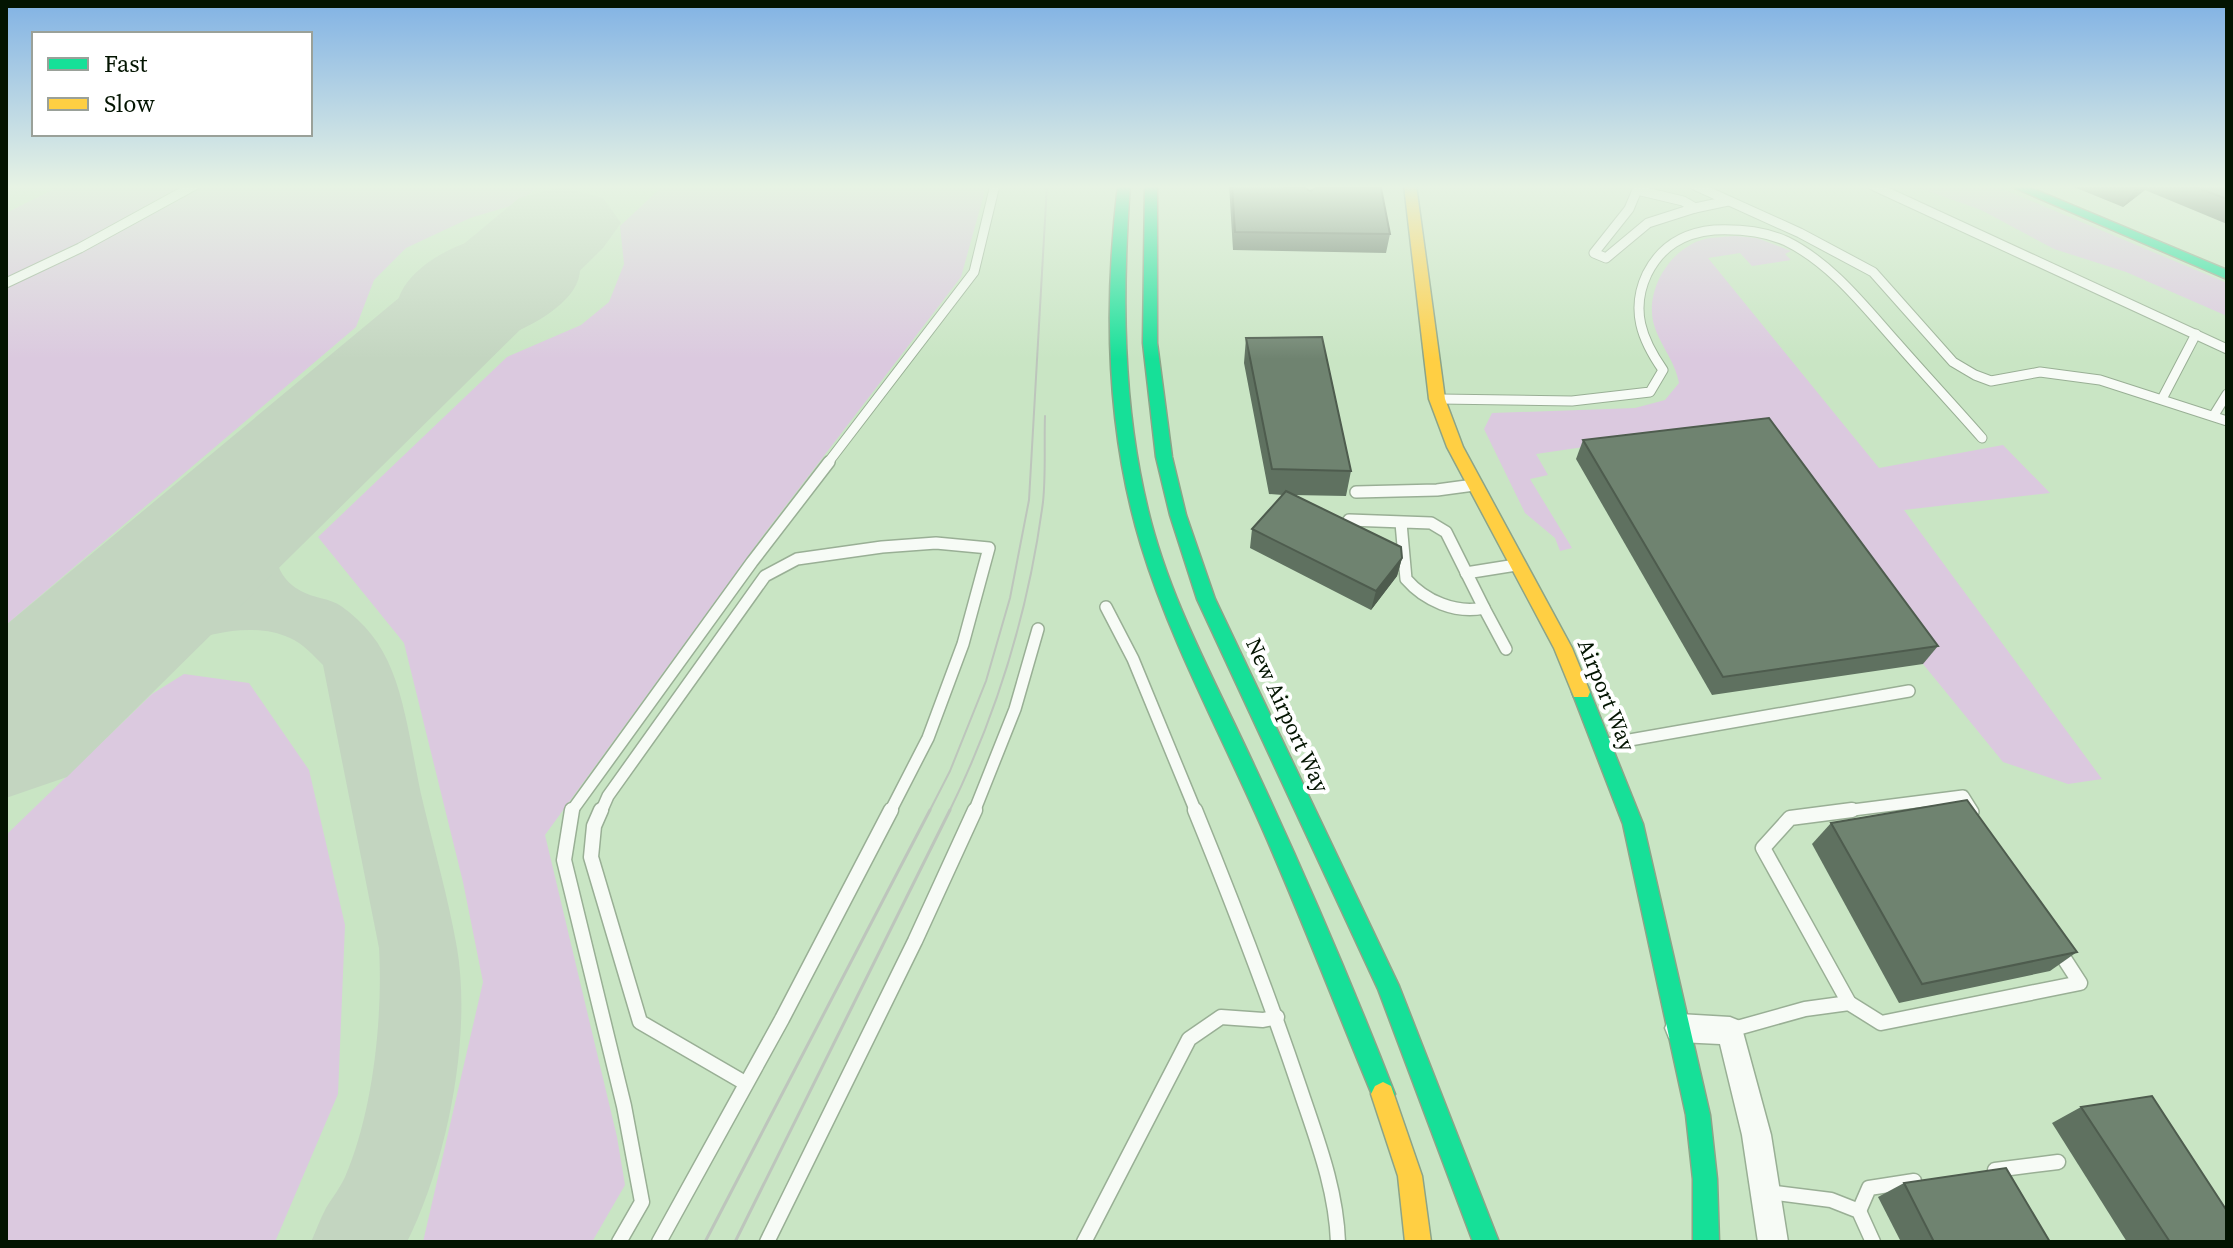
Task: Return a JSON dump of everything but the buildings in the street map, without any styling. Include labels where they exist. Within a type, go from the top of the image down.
[{"type":"main road","points":[[1119,243],[1118,346],[1126,444],[1152,556],[1289,862],[1396,1130],[1416,1199],[1418,1242]]},
{"type":"main road","name":"New Airport Way","points":[[1151,243],[1150,343],[1164,457],[1178,515],[1206,599],[1388,986],[1486,1242]]},
{"type":"main road","name":"Airport Way","points":[[1417,243],[1437,399],[1455,447],[1563,648],[1633,824],[1698,1115],[1705,1179],[1706,1242]]},
{"type":"main road","points":[[2152,243],[2227,275]]},
{"type":"street","points":[[1679,1028],[1730,1031],[1747,1088],[1768,1192],[1773,1242]]},
{"type":"lane","points":[[6,283],[89,243]]},
{"type":"lane","points":[[619,1242],[642,1202],[624,1106],[564,860],[572,808],[752,562],[974,272],[981,243]]},
{"type":"lane","points":[[1602,243],[1594,253],[1606,258],[1624,243]]},
{"type":"lane","points":[[1437,399],[1511,402],[1630,397],[1650,392],[1663,370],[1639,330],[1637,312],[1645,279],[1661,250],[1671,243]]},
{"type":"lane","points":[[1789,243],[1824,264],[1982,438]]},
{"type":"lane","points":[[1820,243],[1873,272],[1953,362],[1975,375],[1991,381],[2040,372],[2100,380],[2227,421]]},
{"type":"lane","points":[[1999,243],[2227,349]]},
{"type":"lane","points":[[2162,399],[2196,334]]},
{"type":"lane","points":[[2214,415],[2227,394]]},
{"type":"lane","points":[[1356,492],[1437,490],[1475,485]]},
{"type":"lane","points":[[1349,520],[1440,526],[1506,649]]},
{"type":"lane","points":[[1401,523],[1406,579],[1411,585],[1452,607],[1473,612],[1484,608]]},
{"type":"lane","points":[[659,1242],[802,982],[928,738],[963,644],[989,548],[936,543],[882,547],[797,559],[765,576],[608,796],[594,826],[591,857],[640,1022],[745,1083]]},
{"type":"lane","points":[[1466,573],[1517,565]]},
{"type":"lane","points":[[1106,607],[1138,671],[1277,1017],[1327,1170],[1337,1211],[1338,1242]]},
{"type":"lane","points":[[767,1242],[955,855],[1013,717],[1028,673],[1038,629]]},
{"type":"lane","points":[[1602,745],[1909,691]]},
{"type":"lane","points":[[1980,823],[1963,796],[1790,818],[1763,848],[1849,1003],[1881,1023],[2080,983],[2047,930]]},
{"type":"lane","points":[[1730,1031],[1805,1009],[1849,1003]]},
{"type":"lane","points":[[1084,1242],[1189,1039],[1221,1017],[1263,1020],[1277,1017]]},
{"type":"lane","points":[[1979,1173],[2058,1162]]},
{"type":"lane","points":[[1859,1211],[1869,1188],[1932,1179]]},
{"type":"lane","points":[[1768,1192],[1831,1200],[1859,1211],[1873,1242]]},
{"type":"shaded area","points":[[6,243],[416,243],[406,248],[374,280],[356,327],[6,625]]},
{"type":"shaded area","points":[[622,243],[970,243],[961,277],[761,538],[545,835],[617,1137],[625,1185],[592,1242],[423,1242],[483,982],[463,882],[404,643],[318,537],[507,357],[581,325],[609,302],[624,264]]},
{"type":"shaded area","points":[[1693,243],[1771,243],[1791,251],[1785,254],[1791,260],[1752,266],[1740,253],[1708,258],[1879,468],[2003,445],[2050,493],[1904,510],[2102,779],[2068,784],[2003,762],[1923,664],[1747,423],[1536,454],[1548,475],[1530,479],[1572,548],[1560,551],[1555,538],[1525,513],[1484,429],[1492,413],[1635,408],[1665,400],[1679,383],[1653,321],[1652,308],[1664,270]]},
{"type":"shaded area","points":[[2043,243],[2132,243],[2227,283],[2227,316],[2126,272]]},
{"type":"shaded area","points":[[184,674],[249,683],[309,770],[345,925],[338,1094],[275,1242],[6,1242],[6,835],[152,694]]},
{"type":"taxiway","points":[[525,243],[472,258],[441,277],[429,289],[421,305],[423,322],[439,331],[454,333],[473,330],[516,314],[548,287],[555,271],[553,255],[543,243]]},
{"type":"taxiway","points":[[266,491],[249,524],[244,554],[254,583],[279,609]]},
{"type":"taxiway","points":[[61,676],[126,639],[203,612],[242,607],[279,609]]},
{"type":"taxiway","points":[[279,609],[315,621],[345,645],[360,672],[418,948],[420,1007],[407,1105],[392,1167],[380,1200],[356,1242]]},
{"type":"runway","points":[[6,726],[539,243]]},
{"type":"tram line","points":[[929,812],[950,771],[986,681],[1010,598],[1029,500],[1044,243]]},
{"type":"tram line","points":[[949,812],[996,700],[1029,582],[1043,502],[1045,416]]},
{"type":"tram line","points":[[705,1242],[930,810]]},
{"type":"tram line","points":[[735,1242],[950,810]]},
{"type":"traffic: fast","points":[[1120,243],[1118,349],[1121,390],[1131,471],[1149,543],[1184,637],[1297,883],[1383,1094]]},
{"type":"traffic: fast","points":[[1151,243],[1150,343],[1164,457],[1178,515],[1206,599],[1388,986],[1486,1242]]},
{"type":"traffic: fast","points":[[2152,243],[2227,275]]},
{"type":"traffic: fast","points":[[1581,692],[1633,824],[1698,1115],[1705,1179],[1706,1242]]},
{"type":"traffic: slow","points":[[1417,243],[1437,399],[1455,447],[1563,648],[1581,692]]},
{"type":"traffic: slow","points":[[1383,1094],[1410,1176],[1418,1242]]}]
